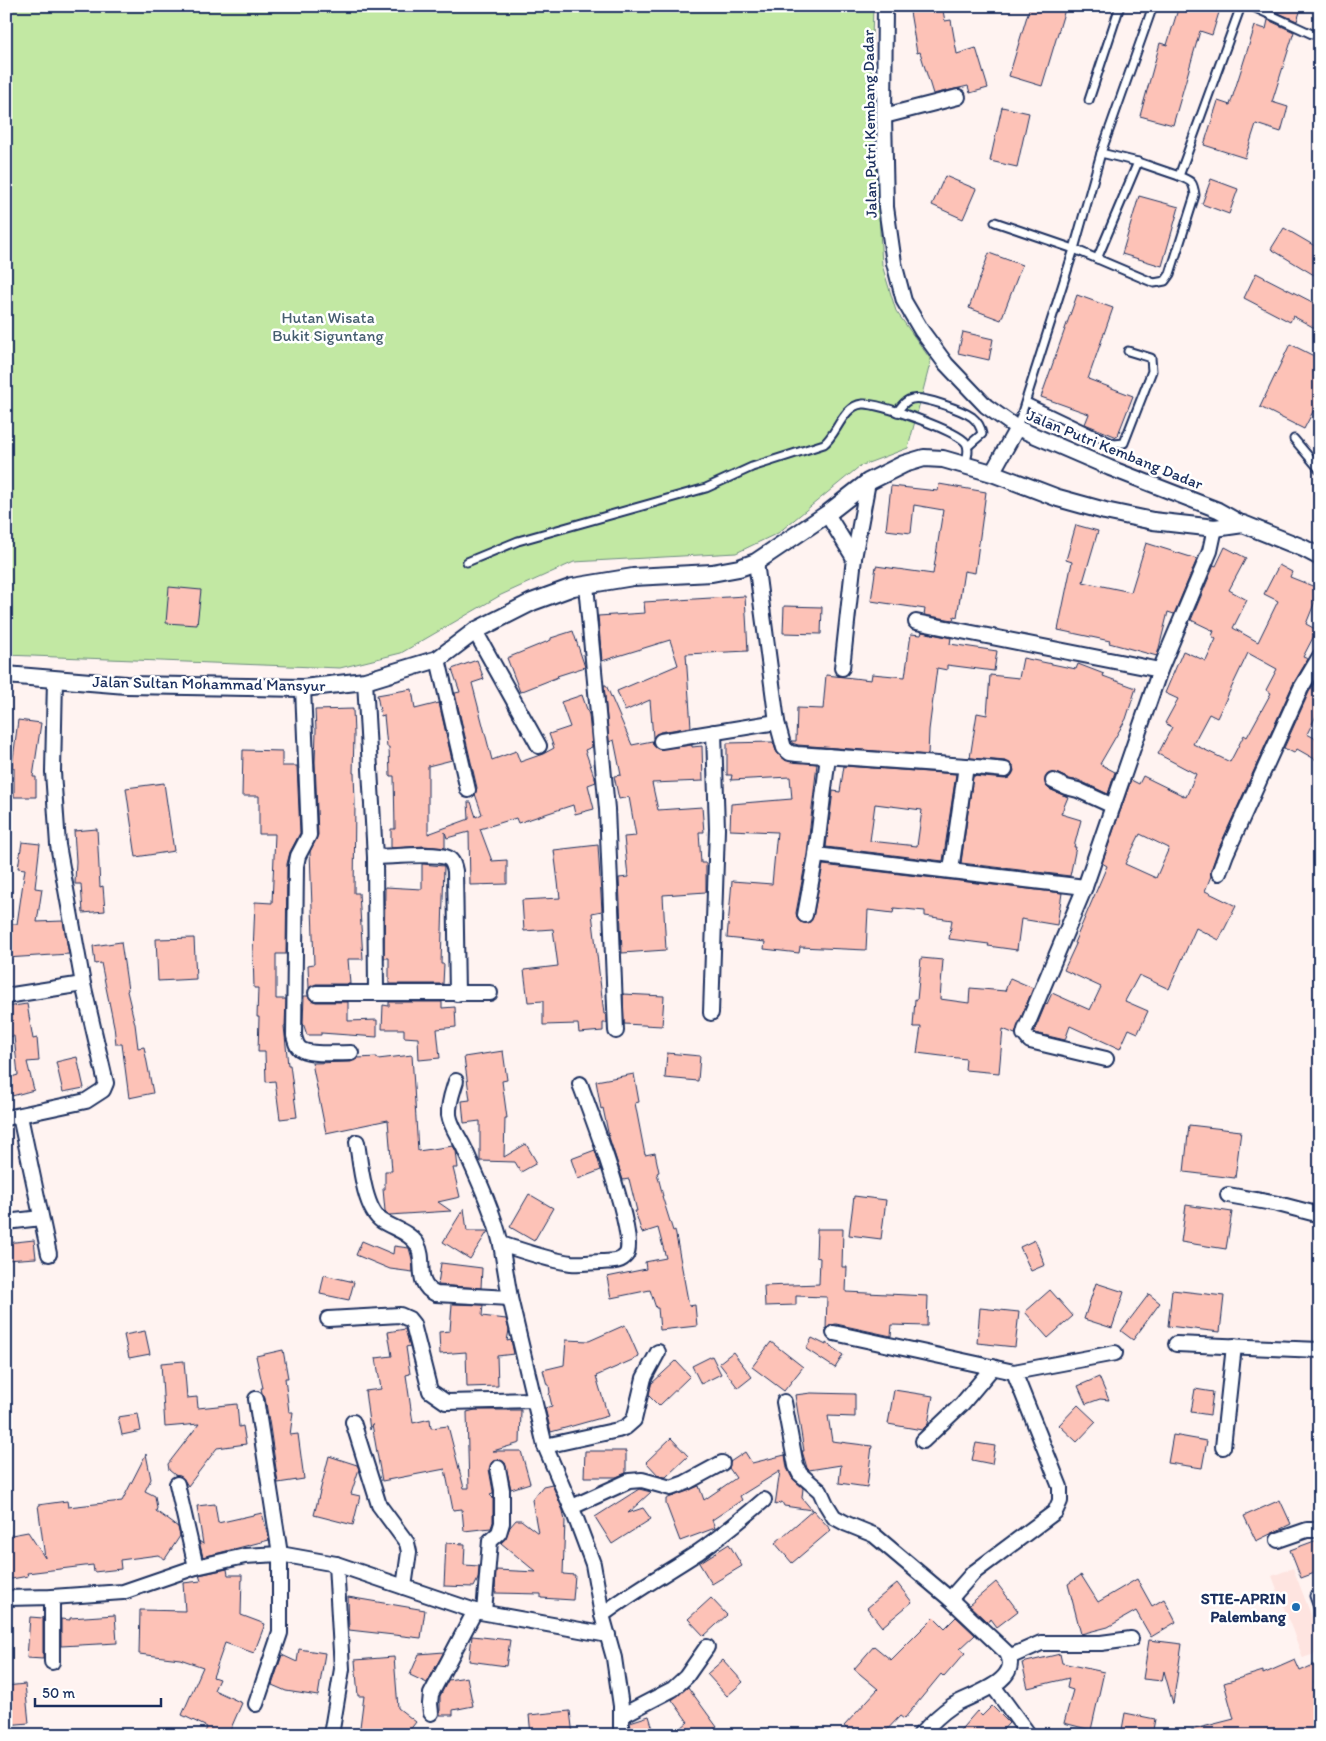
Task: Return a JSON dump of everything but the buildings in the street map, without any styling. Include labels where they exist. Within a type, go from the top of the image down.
[{"type":"street","name":"Jalan Putri Kembang Dadar","points":[[885,6],[884,116],[886,207],[894,263],[904,301],[921,330],[946,364],[986,406],[1017,428],[1110,468],[1218,510],[1243,524]]},
{"type":"street","points":[[884,116],[958,97]]},
{"type":"street","points":[[992,473],[1017,428]]},
{"type":"street","name":"Jalan Sultan Mohammad Mansyur","points":[[6,675],[126,685],[304,688],[365,682],[438,659],[475,631],[532,602],[574,587],[633,577],[712,573],[756,562],[827,514],[868,482],[904,464],[924,458],[943,459],[992,473],[1058,498],[1105,511],[1153,521],[1216,528],[1243,524]]},
{"type":"street","points":[[842,668],[854,558],[868,482]]},
{"type":"street","points":[[827,514],[854,558]]},
{"type":"street","points":[[1243,524],[1303,548],[1320,557]]},
{"type":"street","points":[[1106,1059],[1030,1041],[1024,1034],[1085,887],[1160,670],[1210,551],[1216,528]]},
{"type":"street","points":[[756,562],[778,722],[784,748],[790,753],[797,754],[1005,770]]},
{"type":"street","points":[[586,585],[607,809],[616,1031]]},
{"type":"street","points":[[916,622],[1160,670]]},
{"type":"street","points":[[475,631],[539,746]]},
{"type":"street","points":[[1219,873],[1301,688],[1320,656]]},
{"type":"street","points":[[438,659],[468,790]]},
{"type":"street","points":[[49,1254],[13,1117],[86,1101],[103,1090],[106,1083],[84,984],[58,845],[53,772],[55,679]]},
{"type":"street","points":[[365,682],[375,857],[376,993]]},
{"type":"street","points":[[304,688],[309,835],[298,856],[296,866],[294,1036],[296,1046],[302,1050],[309,1052],[351,1053]]},
{"type":"street","points":[[661,740],[778,722]]},
{"type":"street","points":[[711,1013],[717,829],[714,732]]},
{"type":"street","points":[[805,915],[816,855],[828,756]]},
{"type":"street","points":[[951,870],[966,766]]},
{"type":"street","points":[[1053,781],[1113,806]]},
{"type":"street","points":[[375,857],[430,855],[450,858],[455,871],[456,994]]},
{"type":"street","points":[[816,855],[1085,887]]},
{"type":"street","points":[[6,996],[84,984]]},
{"type":"street","points":[[316,993],[490,993]]},
{"type":"street","points":[[456,1081],[449,1105],[449,1115],[496,1224],[510,1298],[546,1446],[572,1507],[593,1564],[602,1614],[614,1658],[621,1716],[621,1735]]},
{"type":"street","points":[[501,1244],[534,1255],[572,1263],[619,1261],[626,1255],[628,1242],[626,1229],[608,1159],[580,1084]]},
{"type":"street","points":[[357,1142],[368,1202],[379,1219],[406,1234],[418,1245],[424,1285],[428,1291],[436,1294],[510,1298]]},
{"type":"street","points":[[1228,1195],[1278,1204],[1320,1215]]},
{"type":"street","points":[[6,1222],[41,1218]]},
{"type":"street","points":[[328,1319],[400,1315],[409,1319],[413,1324],[430,1391],[446,1402],[534,1400]]},
{"type":"street","points":[[834,1333],[1014,1372],[1115,1353]]},
{"type":"street","points":[[1176,1344],[1320,1350]]},
{"type":"street","points":[[1223,1447],[1234,1346]]},
{"type":"street","points":[[546,1446],[626,1427],[634,1420],[644,1378],[658,1352]]},
{"type":"street","points":[[923,1441],[962,1404],[993,1368]]},
{"type":"street","points":[[950,1598],[973,1574],[1054,1512],[1060,1501],[1060,1487],[1014,1372]]},
{"type":"street","points":[[256,1399],[280,1554],[280,1633],[256,1704]]},
{"type":"street","points":[[784,1402],[796,1466],[800,1474],[820,1491],[834,1517],[874,1535],[950,1598],[1009,1657],[1010,1664],[1005,1676],[993,1686],[953,1705],[933,1721],[920,1735]]},
{"type":"street","points":[[353,1422],[379,1505],[407,1543],[409,1552],[404,1587]]},
{"type":"street","points":[[572,1507],[629,1482],[642,1480],[671,1488],[685,1483],[722,1463]]},
{"type":"street","points":[[431,1713],[431,1694],[479,1611],[490,1542],[499,1533],[502,1523],[502,1490],[498,1468]]},
{"type":"street","points":[[177,1484],[196,1567]]},
{"type":"street","points":[[602,1614],[623,1598],[697,1553],[764,1500]]},
{"type":"street","points":[[1278,1540],[1308,1530],[1320,1530]]},
{"type":"street","points":[[6,1598],[123,1592],[196,1567],[245,1556],[280,1554],[336,1564],[479,1611],[608,1635]]},
{"type":"street","points":[[331,1735],[342,1669],[336,1564]]},
{"type":"street","points":[[52,1597],[52,1662]]},
{"type":"street","points":[[1009,1657],[1041,1643],[1102,1643],[1131,1639]]},
{"type":"street","points":[[621,1716],[673,1689],[686,1676],[707,1647]]},
{"type":"street","points":[[993,1686],[1029,1735]]},
{"type":"lane","points":[[1089,100],[1120,6]]},
{"type":"lane","points":[[1017,428],[1074,249],[1101,153],[1153,6]]},
{"type":"lane","points":[[1179,176],[1241,6]]},
{"type":"lane","points":[[1251,6],[1312,34]]},
{"type":"lane","points":[[995,222],[1074,249],[1154,283],[1165,281],[1170,274],[1195,195],[1194,185],[1192,182],[1179,176],[1138,162],[1101,153]]},
{"type":"lane","points":[[1097,259],[1138,162]]},
{"type":"lane","points":[[1026,402],[1114,444],[1124,443],[1152,371],[1151,358],[1128,351]]},
{"type":"lane","points":[[897,412],[906,401],[913,398],[925,398],[972,417],[981,429],[982,434],[968,446]]},
{"type":"lane","points":[[467,562],[518,541],[706,488],[752,467],[824,444],[831,439],[853,407],[863,404],[885,408],[930,423],[958,436],[968,446],[965,466]]},
{"type":"lane","points":[[1294,439],[1320,470]]},
{"type":"lane","points":[[1314,1596],[1320,1613]]},
{"type":"shaded area","name":"STIE-APRIN Palembang","points":[[1293,1568],[1320,1638],[1320,1652],[1303,1658],[1272,1576]]},
{"type":"green space","name":"Hutan Wisata Bukit Siguntang","points":[[6,6],[873,6],[871,76],[882,265],[896,311],[931,360],[908,448],[860,466],[778,533],[736,553],[574,562],[501,595],[401,653],[340,668],[6,655]]},
{"type":"place","name":"STIE-APRIN Palembang","points":[[1296,1607]]}]
